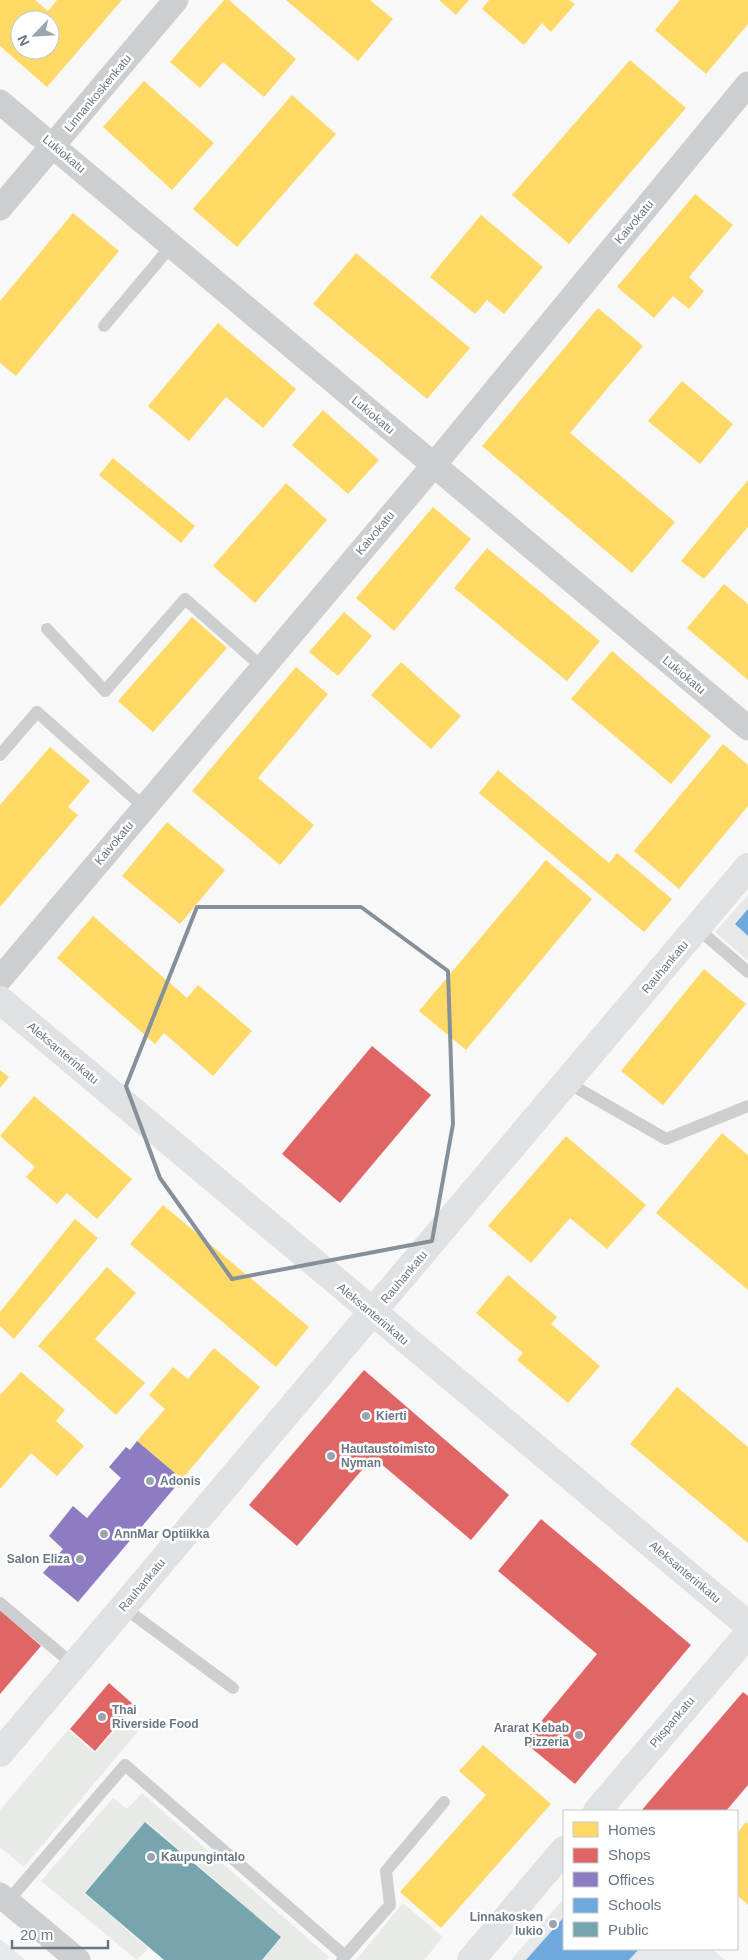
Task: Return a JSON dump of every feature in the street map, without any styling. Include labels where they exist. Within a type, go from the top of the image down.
[{"type":"main road","name":"Rauhankatu","points":[[0,1753],[373,1314],[748,867]]},
{"type":"main road","name":"Aleksanterinkatu","points":[[0,1000],[373,1314],[748,1625]]},
{"type":"main road","name":"Piispankatu","points":[[598,1810],[748,1634]]},
{"type":"main road","points":[[471,1960],[563,1851]]},
{"type":"street","name":"Linnankoskenkatu","points":[[0,208],[176,0]]},
{"type":"street","name":"Kaivokatu","points":[[0,979],[262,666],[433,466],[748,84]]},
{"type":"street","name":"Lukiokatu","points":[[0,102],[748,728]]},
{"type":"street","points":[[4,1898],[78,1960]]},
{"type":"lane","points":[[104,326],[172,246]]},
{"type":"lane","points":[[47,629],[105,690],[185,600],[262,666]]},
{"type":"lane","points":[[0,755],[37,712],[144,807]]},
{"type":"lane","points":[[697,928],[748,972]]},
{"type":"lane","points":[[568,1083],[666,1139],[748,1106]]},
{"type":"lane","points":[[0,1603],[74,1666]]},
{"type":"lane","points":[[124,1607],[233,1688]]},
{"type":"lane","points":[[4,1898],[125,1765],[344,1958],[390,1904],[386,1871],[444,1802]]},
{"type":"highlighted area","points":[[197,907],[361,907],[448,971],[453,1124],[432,1241],[232,1279],[160,1178],[126,1086]]},
{"type":"shaded area","points":[[748,895],[748,961],[715,932]]},
{"type":"shaded area","points":[[126,1717],[140,1729],[24,1867],[0,1847],[0,1810],[68,1730],[95,1753]]},
{"type":"shaded area","points":[[142,1793],[329,1957],[326,1960],[263,1960],[281,1937],[146,1821],[84,1893],[148,1948],[137,1960],[41,1881],[113,1798],[127,1809]]},
{"type":"shaded area","name":"Linnakosken lukio","points":[[563,1899],[563,1950],[713,1950],[725,1960],[511,1960]]},
{"type":"shaded area","points":[[403,1903],[443,1937],[424,1960],[356,1960]]},
{"type":"shaded area","points":[[0,1939],[15,1951],[25,1960],[0,1960]]},
{"type":"building: Homes","points":[[0,0],[35,0],[47,10],[10,10],[10,55],[0,46]]},
{"type":"building: Homes","points":[[57,0],[122,0],[47,87],[16,60],[60,60],[60,10],[49,10]]},
{"type":"building: Homes","points":[[224,0],[229,0],[296,59],[264,97],[223,62],[200,88],[170,62]]},
{"type":"building: Homes","points":[[286,0],[370,0],[393,19],[358,61]]},
{"type":"building: Homes","points":[[439,0],[469,0],[456,15]]},
{"type":"building: Homes","points":[[489,0],[569,0],[575,4],[551,32],[542,23],[524,45],[482,9]]},
{"type":"building: Homes","points":[[680,0],[748,0],[748,24],[706,74],[655,30]]},
{"type":"building: Homes","points":[[630,60],[686,108],[569,244],[512,195]]},
{"type":"building: Homes","points":[[144,81],[214,143],[172,190],[103,127]]},
{"type":"building: Homes","points":[[292,95],[336,134],[237,247],[193,209]]},
{"type":"building: Homes","points":[[695,194],[733,225],[689,277],[704,291],[689,309],[673,296],[654,318],[617,287]]},
{"type":"building: Homes","points":[[73,213],[119,251],[16,376],[0,363],[0,301]]},
{"type":"building: Homes","points":[[481,215],[543,267],[504,314],[487,300],[475,314],[430,277]]},
{"type":"building: Homes","points":[[356,253],[470,348],[427,399],[313,304]]},
{"type":"building: Homes","points":[[598,308],[643,346],[570,433],[675,522],[632,573],[482,446]]},
{"type":"building: Homes","points":[[218,323],[296,389],[263,428],[226,397],[189,441],[148,406]]},
{"type":"building: Homes","points":[[682,381],[733,424],[700,464],[648,421]]},
{"type":"building: Homes","points":[[323,410],[379,460],[348,494],[292,445]]},
{"type":"building: Homes","points":[[113,458],[195,526],[181,543],[99,475]]},
{"type":"building: Homes","points":[[748,480],[748,527],[704,579],[681,561]]},
{"type":"building: Homes","points":[[286,483],[327,520],[255,603],[213,566]]},
{"type":"building: Homes","points":[[433,507],[471,539],[394,631],[356,598]]},
{"type":"building: Homes","points":[[487,548],[600,641],[567,681],[454,588]]},
{"type":"building: Homes","points":[[724,584],[748,604],[748,680],[687,628]]},
{"type":"building: Homes","points":[[344,612],[372,636],[338,676],[309,652]]},
{"type":"building: Homes","points":[[192,617],[227,648],[153,732],[118,701]]},
{"type":"building: Homes","points":[[612,651],[711,736],[671,784],[571,699]]},
{"type":"building: Homes","points":[[401,662],[461,716],[431,749],[371,695]]},
{"type":"building: Homes","points":[[296,667],[328,694],[258,778],[314,825],[280,865],[192,791]]},
{"type":"building: Homes","points":[[723,744],[748,765],[748,806],[679,889],[634,851]]},
{"type":"building: Homes","points":[[50,747],[90,781],[68,807],[78,815],[0,907],[0,805]]},
{"type":"building: Homes","points":[[498,770],[609,863],[617,853],[672,899],[644,932],[479,793]]},
{"type":"building: Homes","points":[[167,822],[225,870],[180,924],[122,876]]},
{"type":"building: Homes","points":[[546,860],[592,899],[466,1050],[419,1011]]},
{"type":"building: Homes","points":[[93,916],[187,998],[198,985],[252,1031],[213,1076],[164,1033],[155,1044],[57,958]]},
{"type":"building: Homes","points":[[704,969],[746,1004],[663,1105],[621,1071]]},
{"type":"building: Homes","points":[[0,1070],[9,1077],[0,1088]]},
{"type":"building: Homes","points":[[34,1096],[132,1179],[97,1219],[67,1193],[57,1204],[26,1177],[35,1167],[0,1136]]},
{"type":"building: Homes","points":[[722,1133],[748,1155],[748,1290],[656,1213]]},
{"type":"building: Homes","points":[[566,1136],[646,1205],[607,1249],[570,1218],[531,1263],[488,1226]]},
{"type":"building: Homes","points":[[163,1205],[309,1327],[276,1367],[130,1244]]},
{"type":"building: Homes","points":[[75,1219],[98,1238],[14,1339],[0,1326],[0,1312]]},
{"type":"building: Homes","points":[[107,1267],[136,1293],[95,1339],[145,1383],[116,1415],[38,1346]]},
{"type":"building: Homes","points":[[508,1275],[557,1317],[551,1324],[600,1366],[568,1403],[517,1360],[523,1353],[476,1313]]},
{"type":"building: Homes","points":[[214,1348],[260,1387],[182,1479],[137,1441],[165,1409],[149,1395],[173,1367],[188,1379]]},
{"type":"building: Homes","points":[[21,1372],[65,1410],[56,1421],[84,1446],[57,1476],[31,1453],[0,1489],[0,1395]]},
{"type":"building: Homes","points":[[677,1387],[748,1447],[748,1543],[630,1444]]},
{"type":"building: Homes","points":[[483,1745],[551,1804],[441,1928],[400,1892],[486,1795],[459,1771]]},
{"type":"building: Homes","points":[[746,1822],[748,1824],[748,1905],[738,1896],[738,1832]]},
{"type":"building: Shops","points":[[372,1046],[431,1095],[340,1203],[282,1154]]},
{"type":"building: Shops","points":[[364,1370],[509,1495],[471,1540],[373,1457],[297,1546],[249,1505]]},
{"type":"building: Shops","points":[[541,1519],[691,1645],[575,1784],[524,1742],[597,1654],[498,1571]]},
{"type":"building: Shops","points":[[0,1610],[41,1646],[0,1694]]},
{"type":"building: Shops","name":"Thai Riverside Food","points":[[109,1683],[134,1705],[95,1751],[70,1729]]},
{"type":"building: Shops","points":[[743,1692],[748,1696],[748,1785],[727,1810],[642,1810]]},
{"type":"building: Offices","points":[[137,1441],[182,1479],[78,1602],[43,1573],[63,1549],[49,1536],[73,1506],[87,1518],[121,1478],[109,1467],[126,1447],[130,1450]]},
{"type":"building: Schools","points":[[748,909],[748,936],[735,924]]},
{"type":"building: Schools","points":[[563,1918],[563,1950],[638,1950],[629,1960],[526,1960]]},
{"type":"building: Public","name":"Kaupungintalo","points":[[145,1822],[281,1937],[262,1960],[164,1960],[85,1893]]},
{"type":"place","name":"Kierti","points":[[366,1416]]},
{"type":"place","name":"Hautaustoimisto Nyman","points":[[331,1456]]},
{"type":"place","name":"Adonis","points":[[150,1481]]},
{"type":"place","name":"AnnMar Optiikka","points":[[104,1534]]},
{"type":"place","name":"Salon Eliza","points":[[80,1559]]},
{"type":"place","name":"Thai Riverside Food","points":[[102,1717]]},
{"type":"place","name":"Ararat Kebab Pizzeria","points":[[579,1735]]},
{"type":"place","name":"Kaupungintalo","points":[[151,1857]]},
{"type":"place","name":"Linnakosken lukio","points":[[553,1924]]}]
